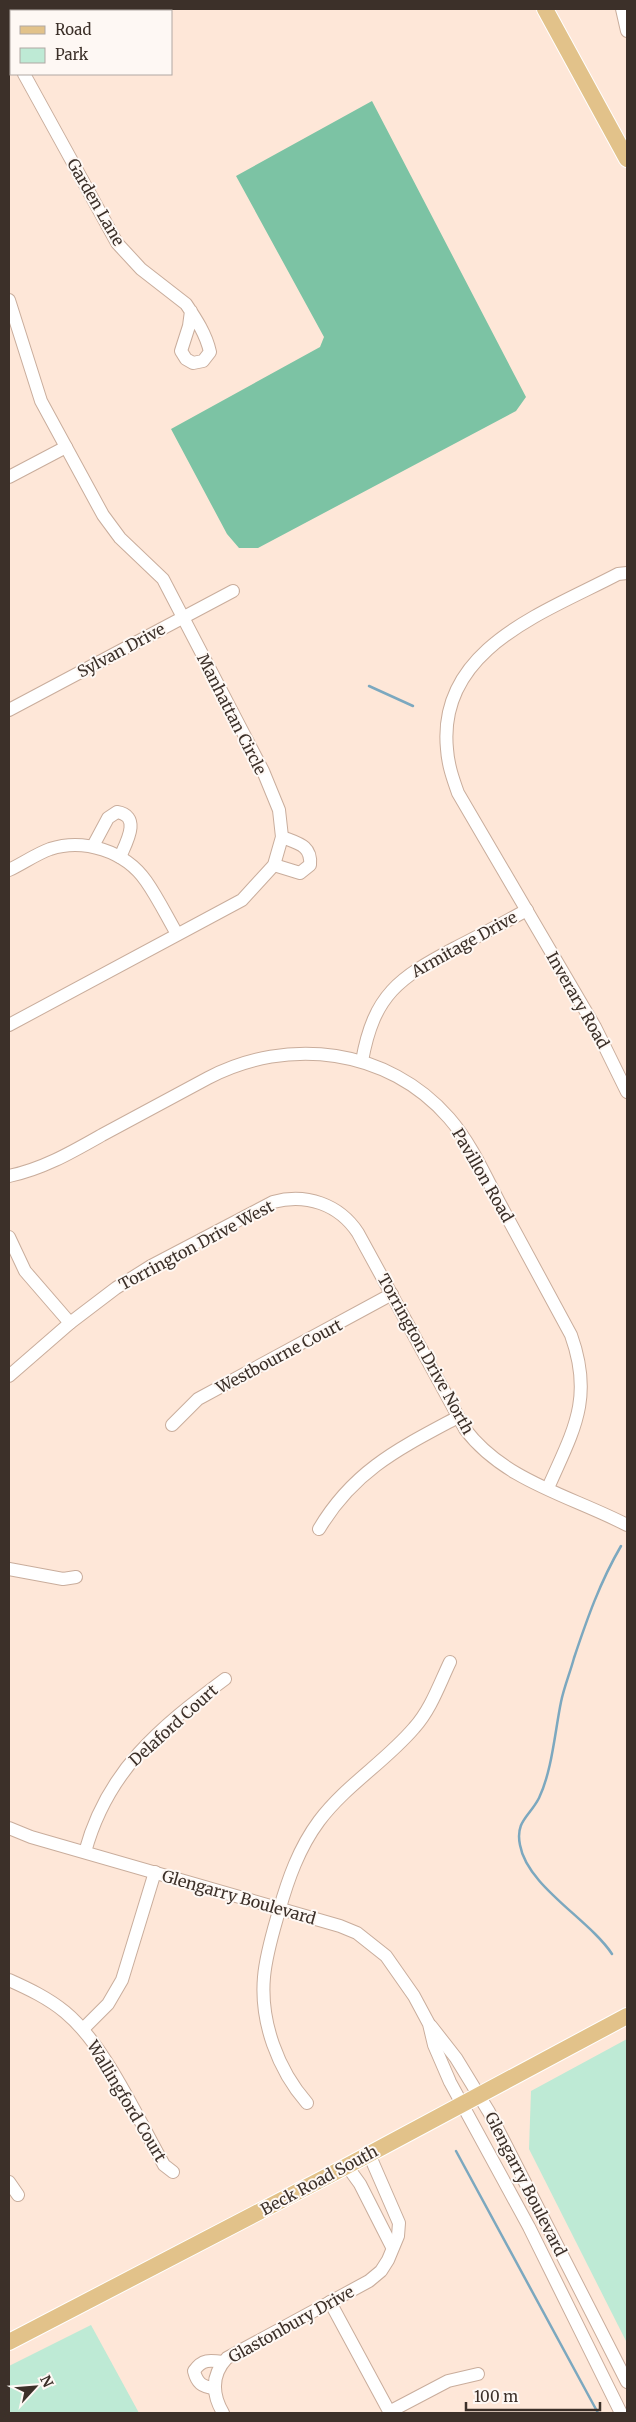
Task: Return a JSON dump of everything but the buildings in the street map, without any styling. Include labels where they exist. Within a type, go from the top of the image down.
[{"type":"main road","points":[[545,9],[627,159]]},
{"type":"main road","name":"Beck Road South","points":[[9,2342],[347,2166],[627,2016]]},
{"type":"street","points":[[622,9],[627,32]]},
{"type":"street","name":"Garden Lane","points":[[25,75],[117,243],[141,269],[186,304],[190,311]]},
{"type":"street","name":"Manhattan Circle","points":[[9,300],[41,401],[102,515],[120,538],[163,579],[263,771],[279,810],[282,837],[274,865],[242,900],[9,1025]]},
{"type":"street","points":[[9,477],[66,447]]},
{"type":"street","name":"Armitage Drive","points":[[362,1061],[370,1028],[378,1010],[397,985],[422,965],[527,910],[458,794],[449,766],[446,747],[449,711],[460,681],[479,654],[505,633],[618,574],[627,573]]},
{"type":"street","name":"Sylvan Drive","points":[[9,710],[234,590]]},
{"type":"street","points":[[93,846],[108,818],[117,812],[122,813],[128,818],[131,826],[120,857]]},
{"type":"street","points":[[274,865],[300,873],[310,865],[311,856],[307,847],[282,837]]},
{"type":"street","points":[[9,870],[51,849],[81,845],[93,846],[120,857],[145,880],[177,934]]},
{"type":"street","name":"Inverary Road","points":[[527,910],[595,1027],[627,1092]]},
{"type":"street","name":"Pavillon Road","points":[[9,1176],[54,1161],[210,1077],[246,1062],[275,1055],[306,1052],[333,1054],[362,1061],[387,1071],[415,1088],[439,1107],[457,1128],[472,1150],[571,1335],[581,1370],[580,1406],[574,1430],[548,1488]]},
{"type":"street","name":"Torrington Drive West","points":[[9,1376],[70,1323],[123,1283],[257,1209],[273,1202],[290,1199],[304,1199],[323,1204]]},
{"type":"street","name":"Torrington Drive North","points":[[323,1204],[336,1210],[354,1226],[458,1416],[472,1438],[490,1457],[514,1473],[627,1525]]},
{"type":"street","points":[[9,1237],[25,1271],[70,1323]]},
{"type":"street","name":"Westbourne Court","points":[[172,1425],[198,1399],[392,1294]]},
{"type":"street","points":[[319,1530],[338,1500],[368,1470],[405,1445],[458,1416]]},
{"type":"street","points":[[9,1569],[63,1579],[76,1577]]},
{"type":"street","points":[[307,2103],[297,2092],[279,2058],[266,2020],[264,1978],[280,1908],[296,1862],[318,1823],[342,1793],[413,1730],[427,1710],[450,1662]]},
{"type":"street","name":"Delaford Court","points":[[84,1852],[99,1809],[120,1774],[163,1730],[225,1679]]},
{"type":"street","name":"Glengarry Boulevard","points":[[9,1828],[32,1837],[340,1926],[372,1944],[397,1968],[429,2024],[456,2058],[480,2095],[627,2382]]},
{"type":"street","points":[[83,2029],[108,2004],[122,1980],[155,1872]]},
{"type":"street","name":"Wallingford Court","points":[[9,1980],[55,2004],[83,2029],[101,2053],[164,2165],[173,2172]]},
{"type":"street","name":"Glengarry Boulevard","points":[[429,2024],[442,2064],[462,2105],[529,2227],[621,2413]]},
{"type":"street","name":"Glastonbury Drive","points":[[214,2388],[217,2374],[223,2362],[233,2353],[373,2279],[386,2265],[398,2236],[400,2223],[369,2154]]},
{"type":"street","points":[[347,2166],[360,2184],[392,2247]]},
{"type":"street","points":[[9,2182],[18,2195]]},
{"type":"street","points":[[330,2302],[389,2412],[448,2381],[478,2374]]},
{"type":"street","points":[[582,2332],[598,2325]]},
{"type":"street","points":[[222,2413],[214,2388],[202,2385],[196,2379],[194,2371],[198,2364],[204,2361],[223,2362]]},
{"type":"green space","points":[[372,101],[526,397],[516,411],[258,548],[239,548],[227,534],[171,429],[320,347],[324,337],[236,176]]},
{"type":"green space","points":[[627,2039],[627,2343],[529,2149],[531,2091]]},
{"type":"green space","points":[[91,2325],[139,2413],[9,2413],[9,2366]]},
{"type":"waterway","points":[[369,686],[413,706]]},
{"type":"waterway","points":[[612,1954],[602,1941],[546,1889],[534,1875],[525,1860],[519,1837],[521,1824],[539,1798],[547,1776],[562,1696],[584,1629],[600,1587],[621,1546]]},
{"type":"waterway","points":[[456,2151],[598,2413]]}]
